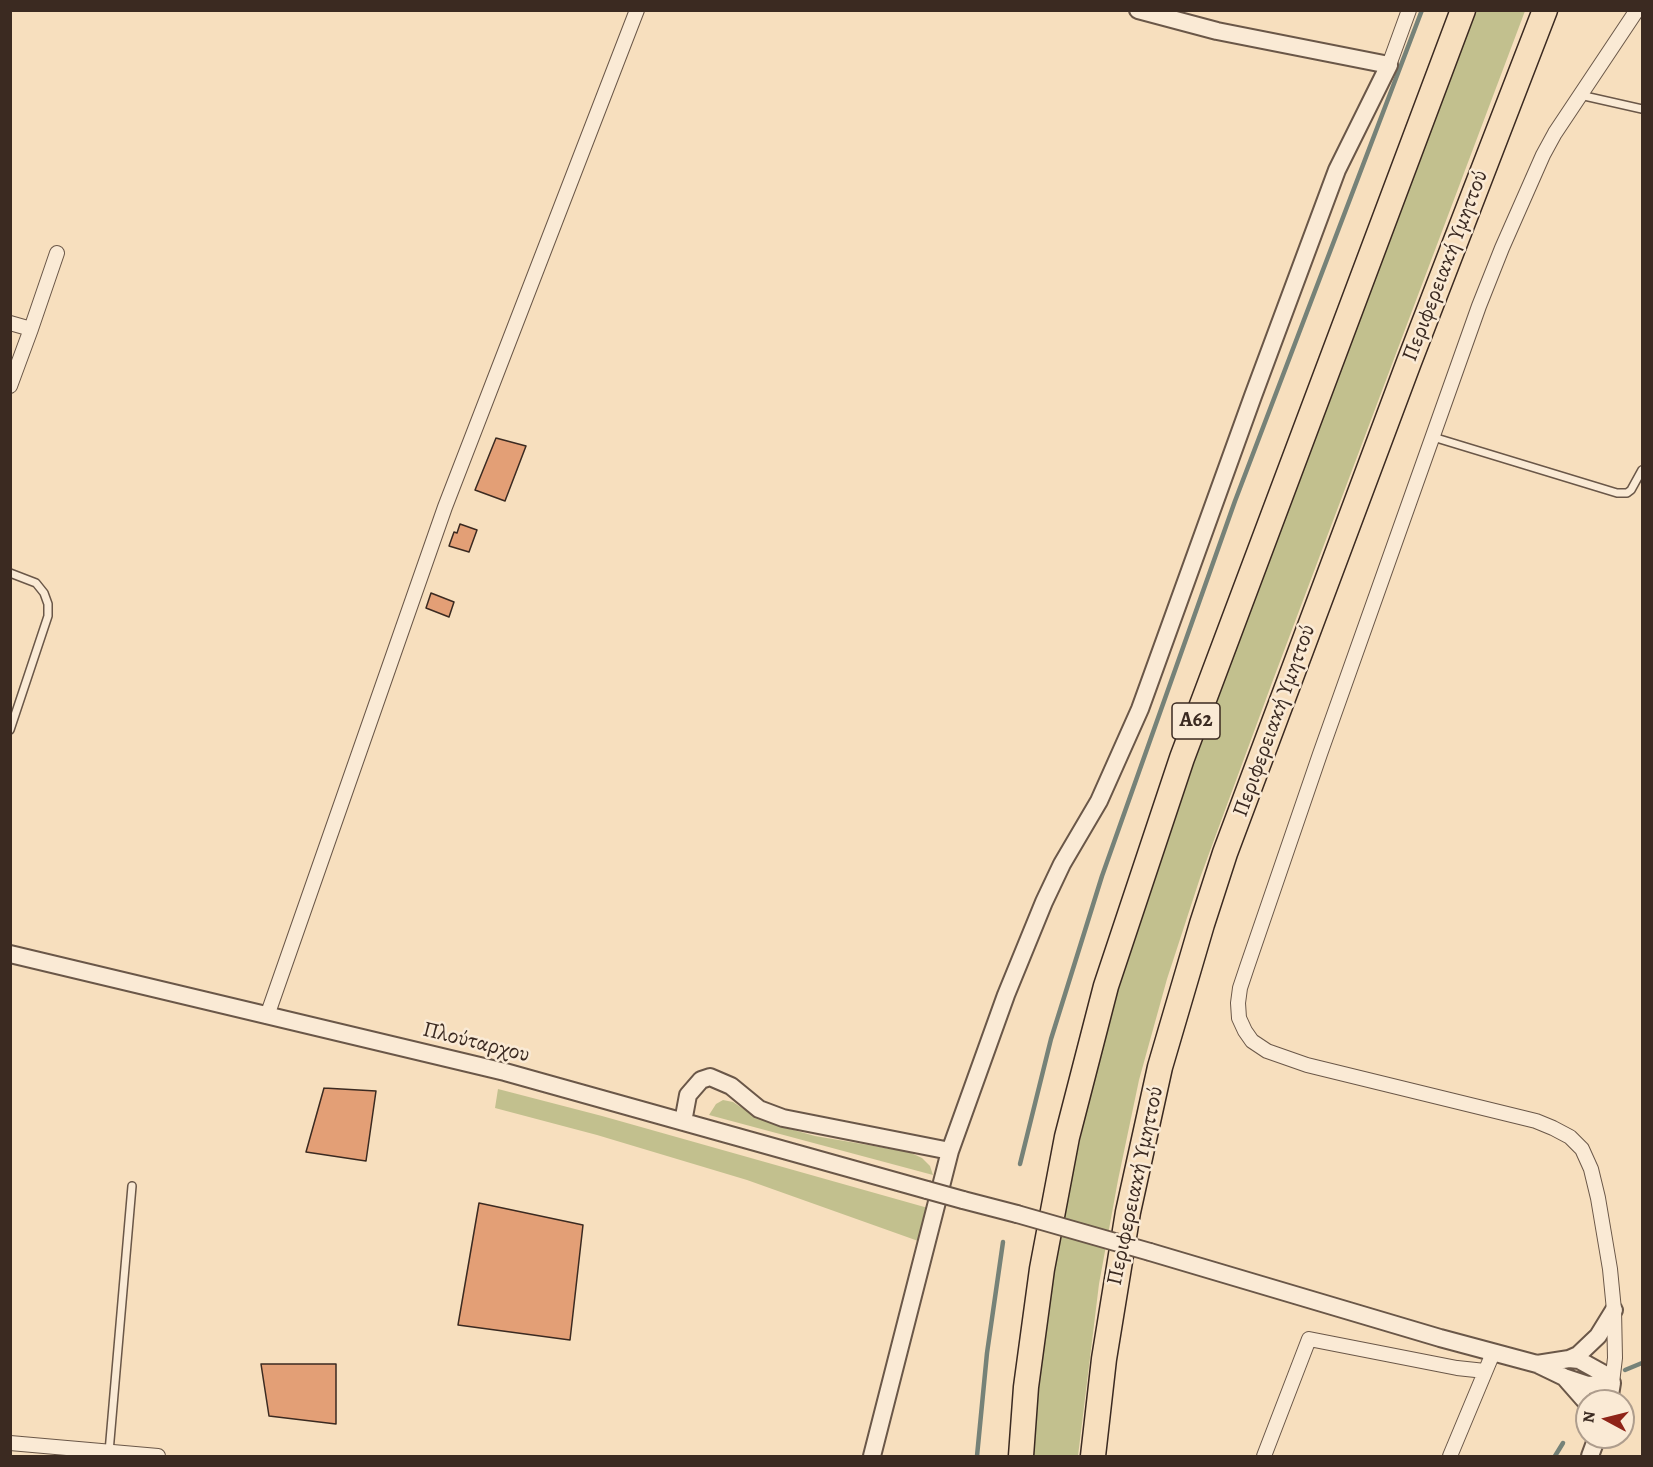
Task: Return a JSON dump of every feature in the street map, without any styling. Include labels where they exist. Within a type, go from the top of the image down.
[{"type":"highway","name":"Α62","points":[[1021,1456],[1026,1387],[1044,1258],[1067,1137],[1106,986],[1182,758],[1463,10]]},
{"type":"highway","name":"Περιφερειακή Υμηττού","points":[[1093,1456],[1104,1359],[1128,1212],[1160,1067],[1202,924],[1225,853],[1396,395],[1545,10]]},
{"type":"street","points":[[267,1016],[445,507],[637,10]]},
{"type":"street","points":[[1138,10],[1218,32],[1389,65]]},
{"type":"street","points":[[872,1456],[950,1151],[1006,996],[1044,902],[1062,864],[1099,801],[1140,709],[1337,170],[1389,65],[1409,10]]},
{"type":"street","points":[[1611,1389],[1615,1358],[1614,1310],[1599,1198],[1591,1168],[1582,1149],[1570,1137],[1536,1121],[1291,1061],[1267,1051],[1252,1041],[1239,1018],[1240,988],[1246,967],[1502,248],[1543,155],[1637,10]]},
{"type":"street","points":[[10,386],[57,253]]},
{"type":"street","points":[[10,323],[31,328]]},
{"type":"street","name":"Πλούταρχου","points":[[10,954],[505,1072],[1017,1214],[1537,1364]]},
{"type":"street","points":[[683,1122],[688,1095],[701,1080],[710,1077],[731,1086],[759,1109],[783,1118],[950,1151]]},
{"type":"street","points":[[1569,1359],[1578,1355],[1598,1336],[1614,1310]]},
{"type":"street","points":[[1264,1456],[1309,1339],[1485,1371]]},
{"type":"street","points":[[1450,1456],[1493,1353]]},
{"type":"street","points":[[1537,1364],[1569,1359],[1579,1360],[1606,1375],[1612,1383]]},
{"type":"street","points":[[1537,1364],[1588,1385],[1612,1383]]},
{"type":"street","points":[[1564,1377],[1575,1389]]},
{"type":"street","points":[[10,1443],[109,1454],[158,1456]]},
{"type":"lane","points":[[1580,95],[1642,109]]},
{"type":"lane","points":[[1433,437],[1617,493],[1627,493],[1631,490],[1642,470]]},
{"type":"lane","points":[[10,573],[36,583],[44,593],[48,616],[10,730]]},
{"type":"lane","points":[[109,1454],[132,1186]]},
{"type":"shaded area","points":[[1476,11],[1525,11],[1273,680],[1200,878],[1167,979],[1139,1080],[1118,1180],[1099,1284],[1078,1456],[1031,1456],[1038,1385],[1053,1280],[1073,1171],[1096,1070],[1124,966],[1192,764]]},
{"type":"shaded area","points":[[498,1089],[928,1208],[921,1242],[747,1180],[597,1135],[495,1108]]},
{"type":"shaded area","points":[[723,1100],[733,1102],[757,1118],[779,1126],[815,1136],[909,1152],[922,1158],[930,1166],[933,1175],[709,1115],[716,1104]]},
{"type":"building","points":[[496,438],[526,446],[505,501],[475,490]]},
{"type":"building","points":[[460,524],[477,530],[469,552],[449,546]]},
{"type":"building","points":[[431,593],[454,602],[449,617],[426,608]]},
{"type":"building","points":[[324,1088],[376,1091],[366,1161],[306,1152]]},
{"type":"building","points":[[479,1203],[583,1225],[570,1340],[458,1325]]},
{"type":"building","points":[[261,1364],[336,1364],[336,1424],[269,1416]]},
{"type":"waterway","points":[[1020,1164],[1051,1039],[1102,876],[1235,501],[1422,10]]},
{"type":"waterway","points":[[977,1456],[987,1353],[1003,1242]]},
{"type":"waterway","points":[[1625,1370],[1642,1363]]},
{"type":"waterway","points":[[1555,1456],[1563,1443]]}]
